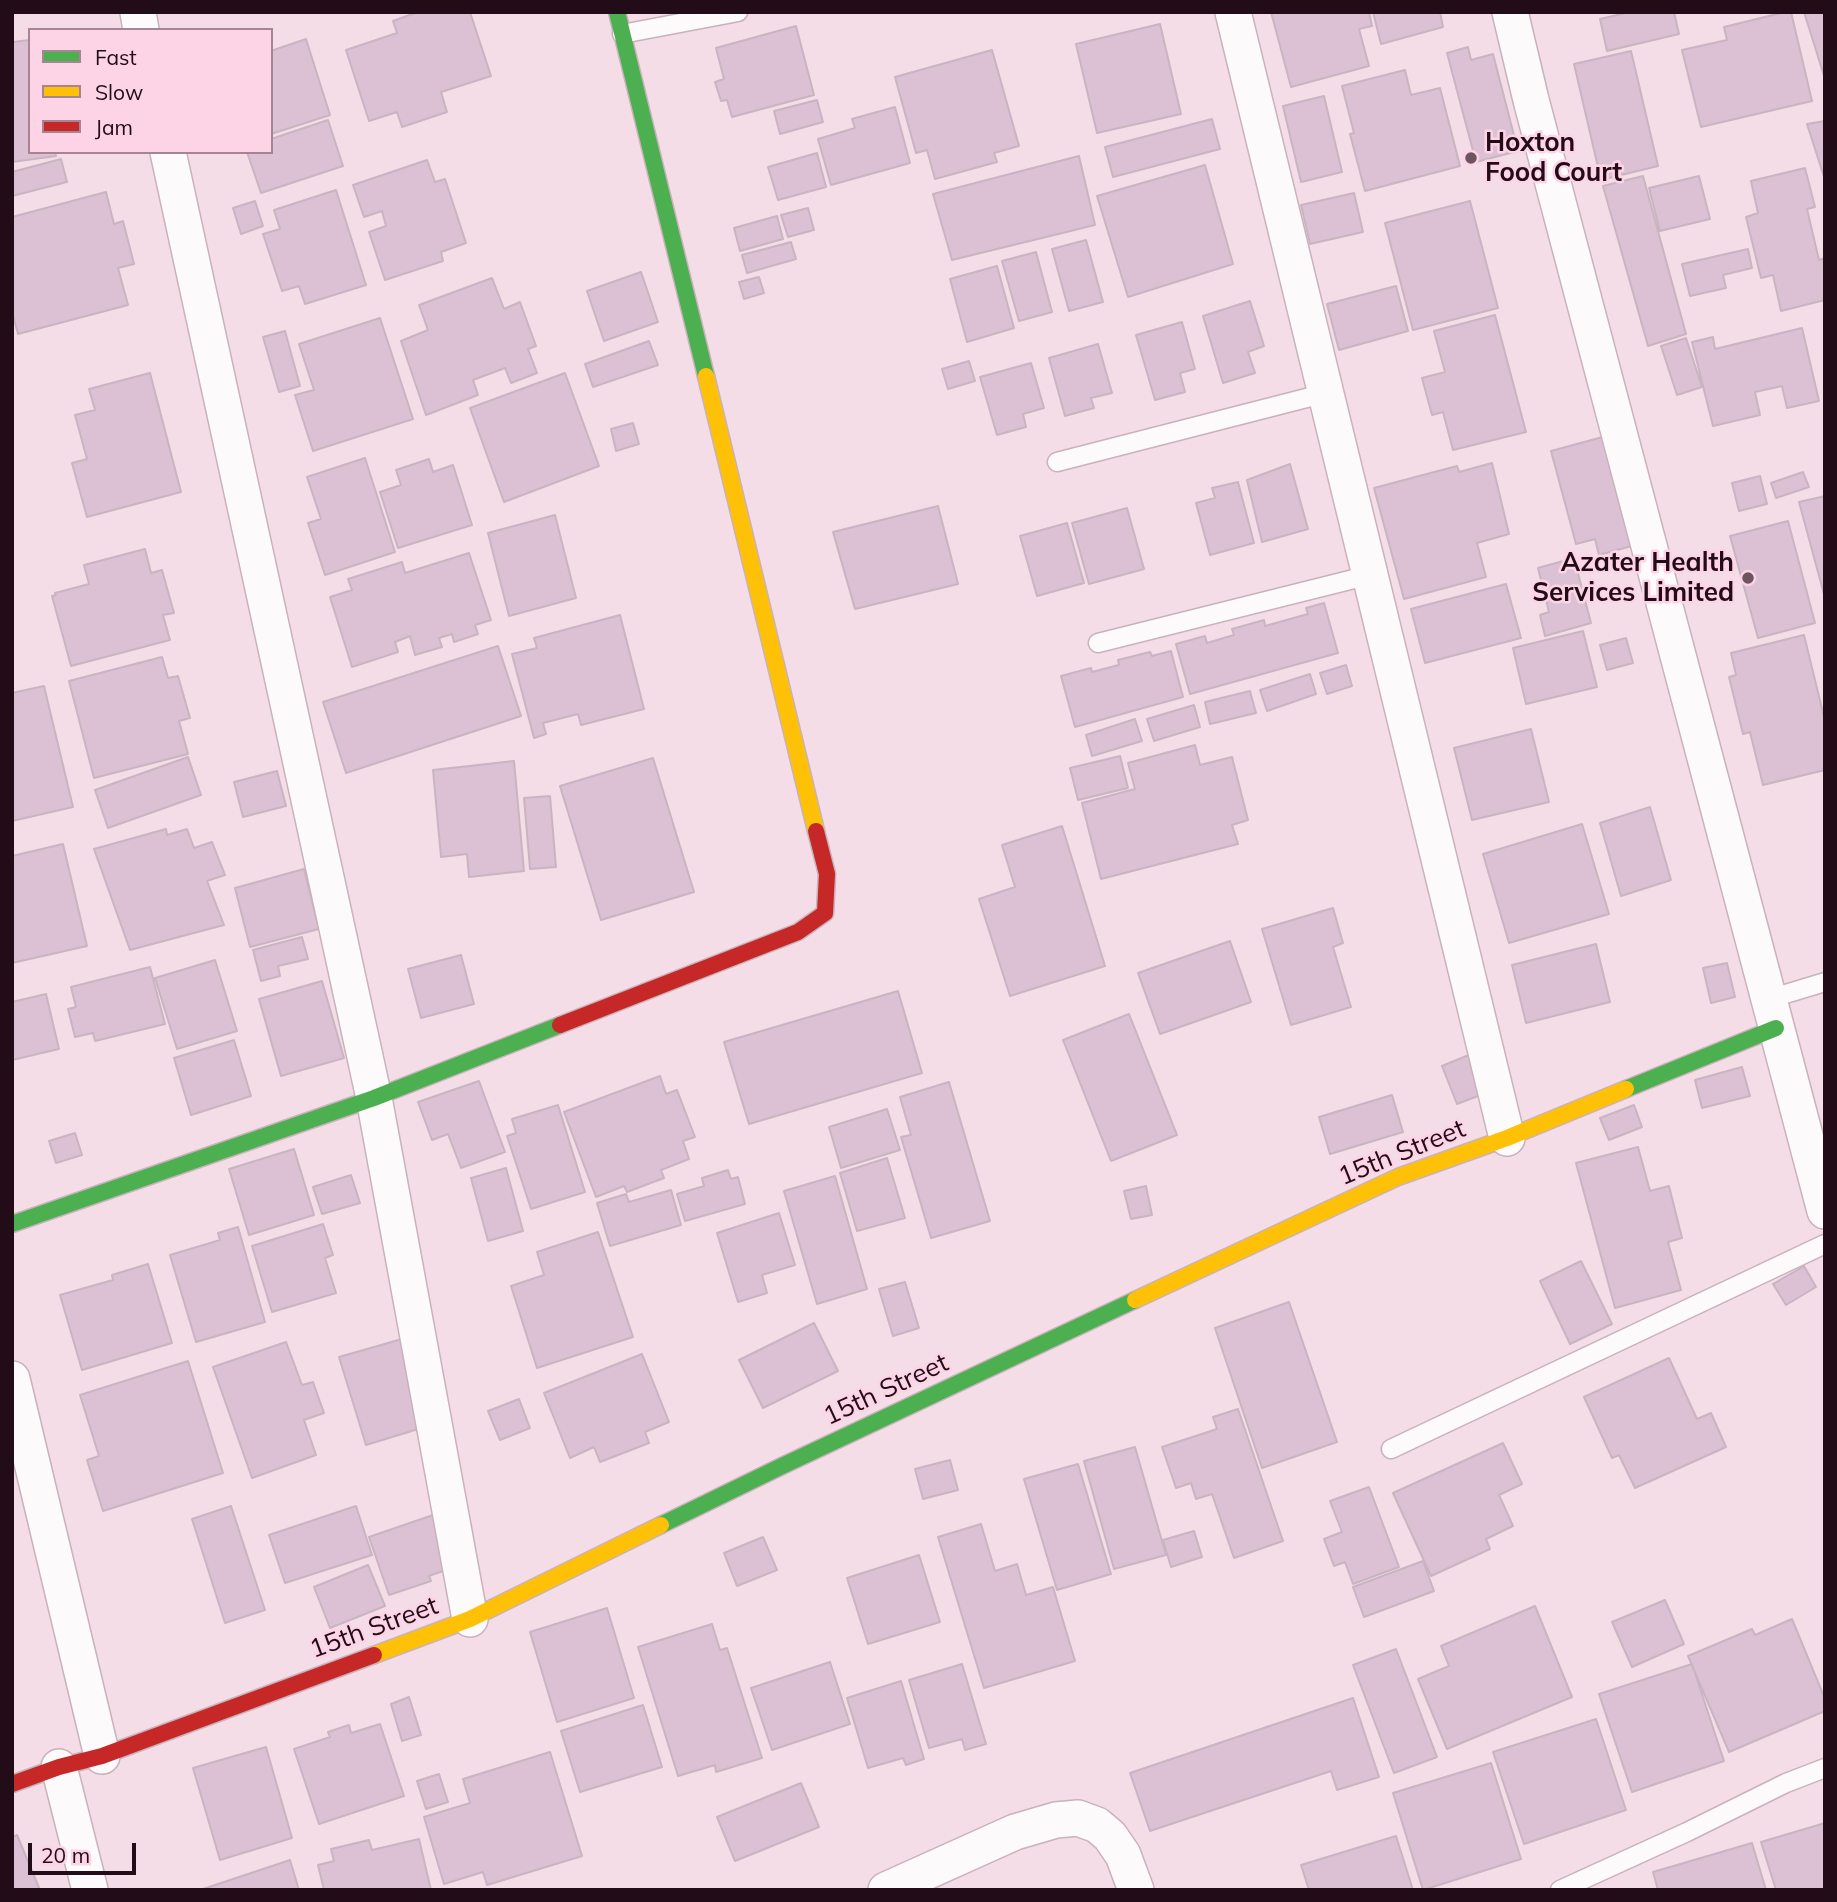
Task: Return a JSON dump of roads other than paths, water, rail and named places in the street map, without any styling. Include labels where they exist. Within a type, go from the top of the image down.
[{"type":"street","points":[[12,1224],[374,1098],[798,932],[825,913],[827,874],[617,12]]},
{"type":"street","points":[[1233,12],[1507,1138]]},
{"type":"street","points":[[1510,12],[1534,113],[1825,1211]]},
{"type":"street","points":[[169,154],[374,1098],[470,1619]]},
{"type":"street","name":"15th Street","points":[[12,1784],[59,1767],[102,1756],[470,1619],[782,1466],[1398,1177],[1507,1138],[1772,1014]]},
{"type":"street","points":[[12,1379],[102,1756]]},
{"type":"street","points":[[59,1767],[90,1890]]},
{"type":"street","points":[[886,1890],[1015,1832],[1056,1820],[1078,1818],[1097,1825],[1110,1836],[1123,1855],[1136,1890]]},
{"type":"lane","points":[[622,34],[738,12]]},
{"type":"lane","points":[[1057,462],[1326,393]]},
{"type":"lane","points":[[1098,643],[1370,575]]},
{"type":"lane","points":[[1772,1014],[1825,982]]},
{"type":"lane","points":[[1391,1449],[1825,1244]]},
{"type":"lane","points":[[1560,1890],[1786,1783],[1825,1768]]},
{"type":"place","name":"Hoxton Food Court","points":[[1471,158]]},
{"type":"place","name":"Azater Health Services Limited","points":[[1748,578]]}]
